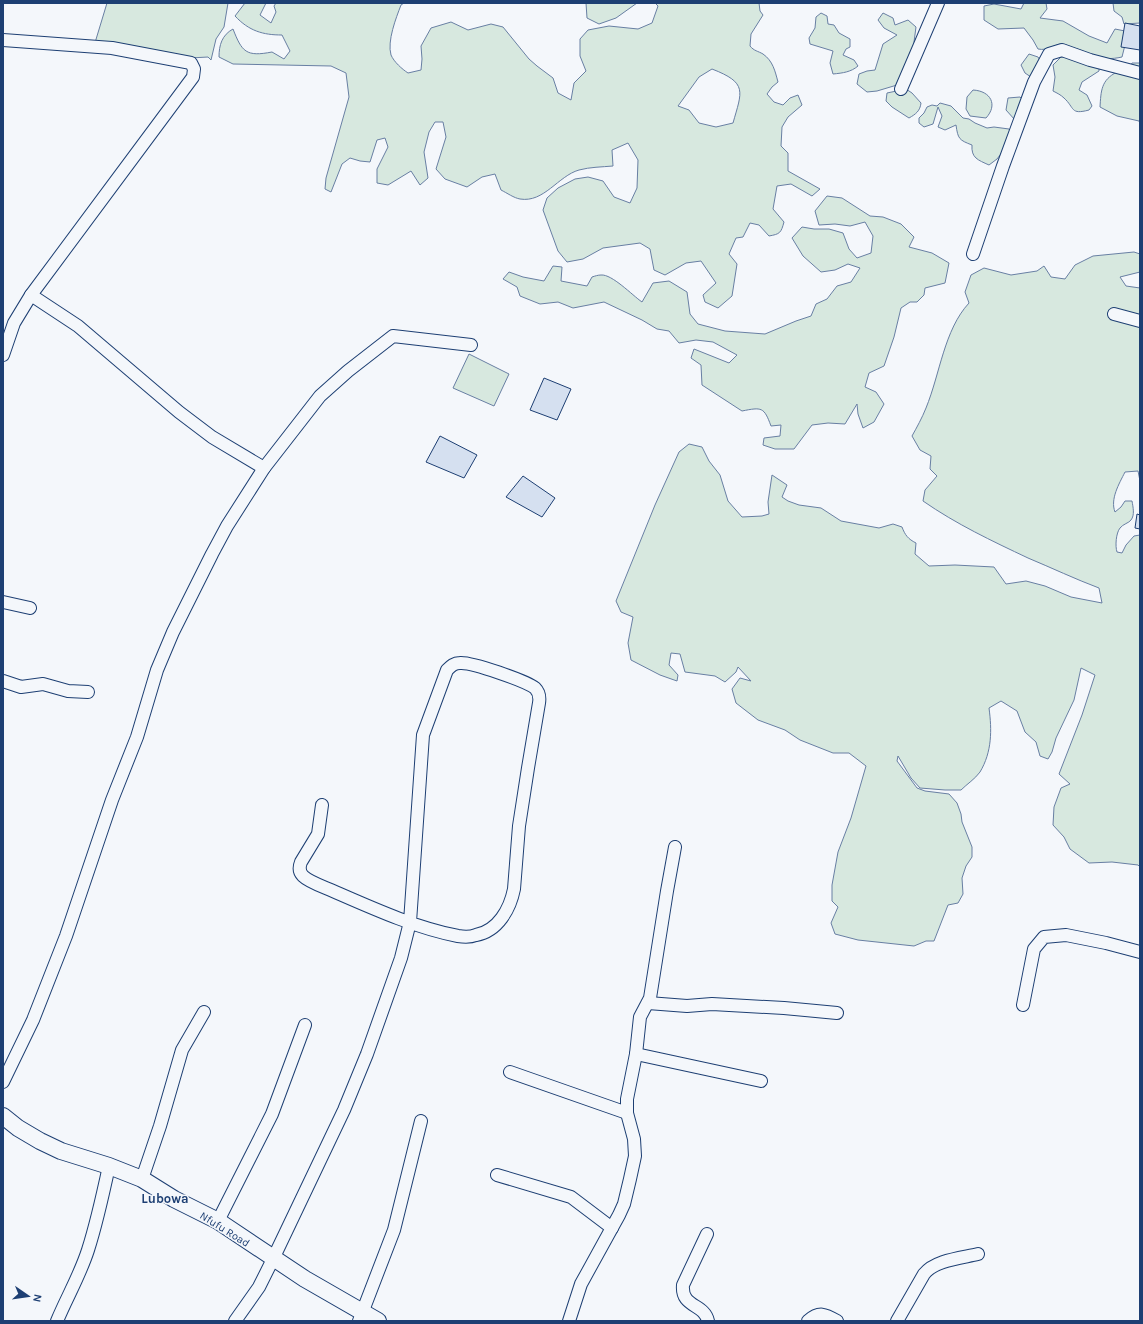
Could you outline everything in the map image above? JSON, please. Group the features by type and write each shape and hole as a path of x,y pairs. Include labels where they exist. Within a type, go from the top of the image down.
{"street":[{"path":"901,89 938,3"},
{"path":"3,40 112,48 191,63 194,69 193,77 31,295 9,322 3,355"},
{"path":"973,254 1034,82 1049,54 1062,50 1090,60 1140,73"},
{"path":"31,295 78,326 178,412 212,437 264,468"},
{"path":"1114,314 1140,321"},
{"path":"3,1082 33,1020 66,936 112,800 137,737 144,716 150,689 163,654 227,526 264,468 320,396 348,371 393,336 471,345"},
{"path":"3,602 30,608"},
{"path":"235,1321 259,1287 274,1259 344,1110 401,958 410,922 423,736 447,670 456,663 471,664 529,685 538,692 540,697 519,826 512,899 505,915 484,933 464,937 443,933 410,922 303,877 300,870 301,862 318,834 322,805"},
{"path":"3,681 22,686 43,684 68,691 88,692"},
{"path":"569,1321 581,1284 624,1204 635,1156 634,1139 627,1113 627,1099 636,1054 640,1017 648,1002 651,992 675,847"},
{"path":"1023,1005 1034,949 1044,937 1066,935 1140,952"},
{"path":"648,1002 687,1006 712,1004 784,1008 837,1013"},
{"path":"142,1179 160,1126 182,1050 204,1012"},
{"path":"218,1222 272,1114 305,1025"},
{"path":"636,1054 761,1081"},
{"path":"510,1072 627,1113"},
{"name":"Nfufu Road","path":"3,1116 18,1128 40,1141 62,1151 109,1166 142,1179 174,1199 218,1222 360,1316 378,1321"},
{"path":"360,1316 394,1230 421,1121"},
{"path":"57,1321 74,1286 88,1250 102,1203 109,1166"},
{"path":"497,1175 571,1197 612,1228"},
{"path":"707,1234 683,1285 683,1291 685,1298 705,1313 708,1321"},
{"path":"896,1321 928,1269 939,1264 978,1254"},
{"path":"808,1321 819,1314 837,1321"}],"shaded area":[{"path":"107,3 228,3 224,27 216,39 211,60 208,57 172,59 94,46"},
{"path":"245,3 266,3 260,15 271,23 276,12 274,6 276,3 404,3 401,5 391,36 390,49 394,60 408,73 421,70 421,46 431,28 451,22 468,30 491,24 503,27 529,59 553,78 558,93 571,100 574,83 586,71 580,56 580,39 588,30 609,26 638,29 652,23 658,6 655,3 759,3 760,11 763,15 751,34 750,46 763,54 775,70 778,82 767,94 774,102 783,105 790,98 798,95 802,105 788,117 782,127 781,146 788,153 788,171 820,189 812,196 791,184 777,186 773,209 784,222 782,229 778,234 769,236 759,225 750,223 743,237 736,238 729,254 737,264 732,296 718,308 705,302 703,295 716,283 701,261 686,263 665,275 654,270 650,249 640,243 603,248 583,259 567,262 558,251 543,210 547,198 558,188 575,179 588,177 603,181 614,197 630,203 637,188 638,160 628,143 612,150 613,166 579,170 571,173 544,193 536,197 520,199 501,190 495,174 482,177 467,187 445,179 436,169 446,137 443,122 435,122 429,132 424,152 428,178 420,185 411,171 388,185 377,183 377,169 388,147 385,138 377,140 370,162 350,158 342,164 331,192 325,189 326,178 349,97 346,73 331,66 233,64 219,57 220,48 224,37 233,29 242,48 251,53 256,54 272,52 284,59 290,51 282,35 262,33 251,29 235,16","holes":["712,69 732,79 737,84 739,89 739,103 733,123 716,127 699,123 689,110 678,106 699,77"]},
{"path":"586,3 637,3 616,18 599,24 587,18"},
{"path":"1024,3 1046,3 1047,9 1040,18 1063,21 1089,36 1107,43 1115,29 1125,31 1126,41 1122,57 1108,59 1097,57 1062,44 1045,49 1038,49 1024,28 998,29 984,20 984,6 994,4 1021,9"},
{"path":"1113,3 1140,3 1140,23 1124,24 1122,17 1114,11"},
{"path":"821,13 827,16 828,24 834,25 839,33 850,39 850,47 846,49 843,55 854,60 858,66 853,70 833,74 830,63 833,51 810,44 809,38 815,28 816,17"},
{"path":"883,13 893,18 895,25 908,20 916,27 914,42 919,55 897,85 877,91 867,92 857,84 859,74 875,70 883,44 897,35 884,28 878,20"},
{"path":"1029,54 1038,57 1046,69 1031,77 1025,73 1021,65"},
{"path":"1061,57 1075,58 1099,64 1099,71 1082,82 1079,90 1087,95 1092,106 1089,110 1079,112 1074,110 1063,97 1053,91 1055,77 1053,65"},
{"path":"1132,63 1140,63 1140,123 1139,121 1117,116 1100,107 1105,82 1117,72 1125,74"},
{"path":"906,89 921,103 917,112 909,118 892,107 886,101 887,93"},
{"path":"973,90 984,93 991,100 992,108 986,118 970,116 966,109 967,97"},
{"path":"1020,97 1029,105 1015,120 1006,110 1008,98"},
{"path":"940,103 951,106 963,118 969,119 987,128 994,127 1009,129 1017,142 1004,150 997,159 989,165 982,162 974,156 972,145 964,142 960,138 956,125 945,130 938,127 942,116 938,107 933,124 924,127 919,123 919,118 927,107 932,105 937,106"},
{"path":"827,196 842,198 870,216 883,217 901,224 914,237 909,247 932,253 949,263 945,283 925,288 924,295 917,302 910,302 901,308 894,337 884,366 869,373 865,387 876,392 884,404 874,422 863,428 858,414 857,404 845,424 828,423 812,425 794,449 775,449 763,445 764,438 780,436 781,425 771,426 766,415 761,410 754,409 742,411 702,385 701,365 691,358 694,349 729,363 737,355 713,342 696,340 679,343 669,331 657,329 642,320 604,302 573,308 558,302 540,304 520,296 517,287 503,279 509,272 523,277 544,281 553,266 562,267 561,281 587,286 592,277 600,275 606,276 616,281 642,302 653,283 669,281 687,292 690,314 698,324 725,331 765,334 811,316 816,304 827,299 837,286 851,282 860,268 848,264 835,270 821,272 803,256 792,238 802,227 829,229 843,233 849,249 857,258 871,253 873,236 865,222 850,226 835,224 819,225 815,211"},
{"path":"1134,252 1140,254 1140,272 1120,277 1126,286 1140,288 1140,481 1138,471 1125,472 1114,497 1114,507 1115,512 1125,501 1132,501 1133,516 1129,522 1119,530 1116,540 1117,552 1122,553 1126,545 1134,536 1140,535 1140,867 1138,865 1112,862 1089,863 1070,849 1064,837 1053,825 1054,807 1061,788 1070,784 1059,774 1082,715 1095,675 1081,668 1074,700 1048,759 1040,756 1036,742 1025,732 1017,711 1001,701 989,708 991,724 990,741 984,764 978,775 961,790 920,788 911,778 898,756 897,761 917,788 925,791 949,794 957,803 962,822 972,847 972,857 966,866 962,878 963,894 958,903 948,905 934,941 926,941 914,946 858,940 835,934 831,923 838,907 832,901 832,885 838,852 851,818 866,766 849,753 833,753 800,740 785,730 758,720 736,703 732,689 740,678 751,681 738,667 736,672 725,682 715,676 685,672 680,654 671,653 669,665 678,675 677,681 660,675 631,660 628,643 633,617 621,612 616,601 655,505 679,452 689,444 702,447 709,461 720,475 728,501 742,517 762,516 769,514 768,502 772,475 787,485 782,497 788,501 799,505 821,508 841,521 879,528 893,524 902,527 907,536 916,543 915,554 929,566 955,565 994,567 1006,584 1026,581 1045,586 1071,597 1102,603 1099,588 1028,558 988,539 961,525 923,501 925,490 937,476 930,469 931,456 920,450 912,436 931,395 948,339 961,314 969,303 965,292 971,275 984,268 1011,275 1037,271 1044,266 1051,277 1065,279 1075,265 1093,256"},
{"path":"469,354 509,374 494,406 453,388"}],"building":[{"path":"1125,23 1140,26 1140,50 1121,47"},
{"path":"544,378 571,389 557,420 530,410"},
{"path":"440,436 477,455 464,478 426,462"},
{"path":"523,476 555,498 542,517 506,497"},
{"path":"1137,514 1140,515 1140,529 1135,528"}],"district":[{"name":"Lubowa","path":"165,1198"}]}
